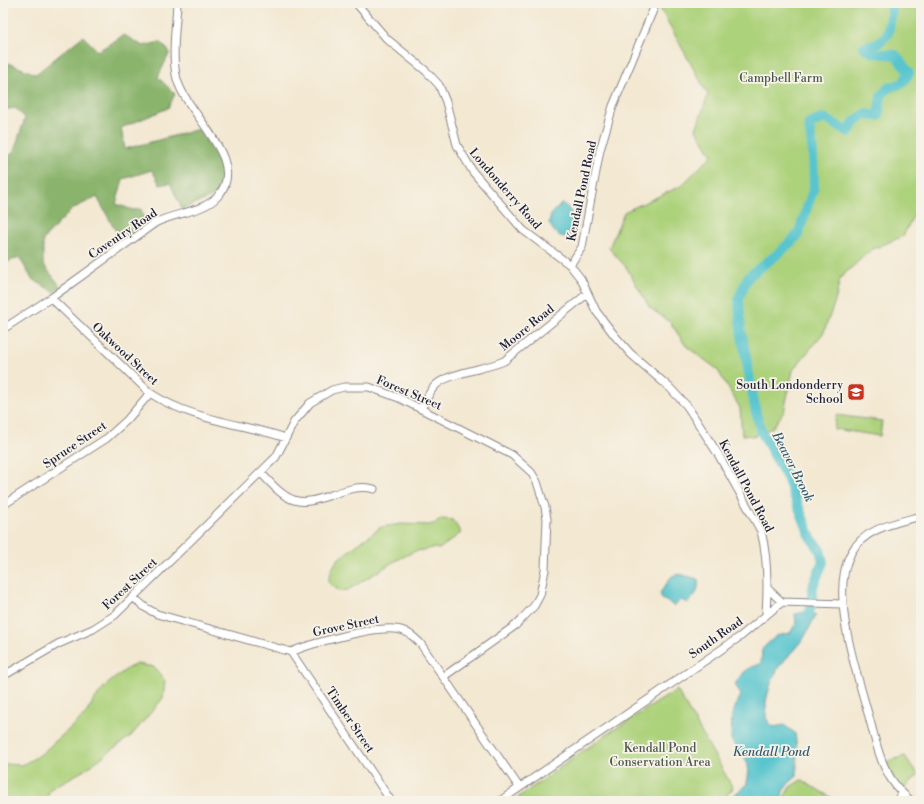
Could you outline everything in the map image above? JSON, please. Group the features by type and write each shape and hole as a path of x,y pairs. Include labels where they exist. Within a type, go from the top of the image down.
{"street":[{"name":"Coventry Road","path":"3,329 51,298 155,223 169,216 202,207 212,202 220,194 225,185 227,174 224,157 183,95 177,79 175,61 177,3"},
{"name":"Londonderry Road","path":"356,3 387,39 426,70 439,85 446,102 456,145 473,172 523,230 570,265"},
{"name":"Kendall Pond Road","path":"656,3 620,85 613,106 600,150 582,247 570,265 581,279 587,294 615,336 631,354 670,388 686,406 718,454 761,531 765,547 768,589 766,613"},
{"name":"Moore Road","path":"421,409 437,383 504,361 587,294"},
{"name":"Oakwood Street","path":"51,298 150,393 185,411 286,438"},
{"name":"Forest Street","path":"3,676 58,644 104,623 134,598 276,457 294,422 310,403 320,396 344,387 363,387 381,390 501,448 522,462 537,482 546,507 545,570 540,595 534,606 516,625 444,677"},
{"name":"Spruce Street","path":"3,505 107,438 127,420 150,393"},
{"path":"261,473 279,490 295,501 302,502 358,486 374,489"},
{"path":"911,801 901,793 885,768 878,750 850,650 843,604 845,568 855,546 867,535 877,529 921,516"},
{"path":"768,589 782,602 843,604"},
{"path":"134,598 156,614 291,652"},
{"name":"South Road","path":"500,801 741,636 766,613 782,602"},
{"name":"Grove Street","path":"291,652 305,647 367,632 394,629 406,632 416,639 444,677 519,787"},
{"name":"Timber Street","path":"291,652 391,801"},
{"path":"900,801 901,793"}],"green space":[{"name":"Campbell Farm","path":"662,3 921,3 921,201 903,236 871,250 840,278 836,298 824,332 793,370 784,412 772,428 754,436 742,435 740,408 717,369 686,346 670,322 650,308 626,267 609,248 624,212 681,186 712,155 696,129 708,95 660,8"},
{"path":"124,35 143,46 160,42 170,52 158,77 175,94 168,108 121,128 125,149 199,129 222,166 223,180 214,196 182,209 170,183 160,185 152,170 123,179 116,204 133,210 141,209 145,221 122,242 97,197 72,209 43,240 43,264 61,287 54,292 32,279 19,257 3,264 3,162 14,151 25,118 15,108 3,110 3,61 36,74 83,36 98,51"},
{"path":"836,415 882,421 880,436 834,429"},
{"path":"441,519 453,520 461,533 439,549 432,548 413,552 395,561 348,590 339,591 328,582 332,568 338,559 381,527 401,524 429,525 436,523"},
{"path":"137,664 154,667 165,681 163,698 131,736 83,771 50,789 46,801 3,801 3,764 22,765 40,755 85,715 94,700 106,685 128,668"},
{"name":"Kendall Pond Conservation Area","path":"677,690 733,788 722,801 513,801 610,732"},
{"path":"905,756 918,775 904,789 896,782 886,762"},
{"path":"801,780 836,801 785,801 784,797 790,787"}],"water":[{"path":"562,203 569,210 572,218 568,237 561,236 556,233 549,223 551,215"},
{"path":"679,574 698,579 698,587 695,595 687,603 681,600 675,606 662,599 660,593 672,576"},
{"name":"Kendall Pond","path":"810,611 816,615 804,638 778,668 770,686 766,701 766,718 773,727 784,725 795,733 797,748 797,776 788,784 782,793 782,801 755,801 745,796 740,801 730,801 729,798 746,786 749,772 744,756 731,740 732,714 741,695 735,684 746,671 761,664 762,649 776,636 790,633 796,623 795,614"}],"waterway":[{"name":"Beaver Brook","path":"812,597 813,586 823,562 820,550 811,538 787,478 762,433 756,413 741,330 739,298 748,277 780,252 798,235 814,187 813,152 809,124 824,118 849,132 854,122 865,114 878,116 881,96 888,88 903,83 909,73 896,55 874,53 864,47 878,43 888,34 893,3"},
{"name":"Beaver Brook","path":"803,623 811,607"}],"place":[{"name":"South Londonderry School","path":"856,392"}]}
